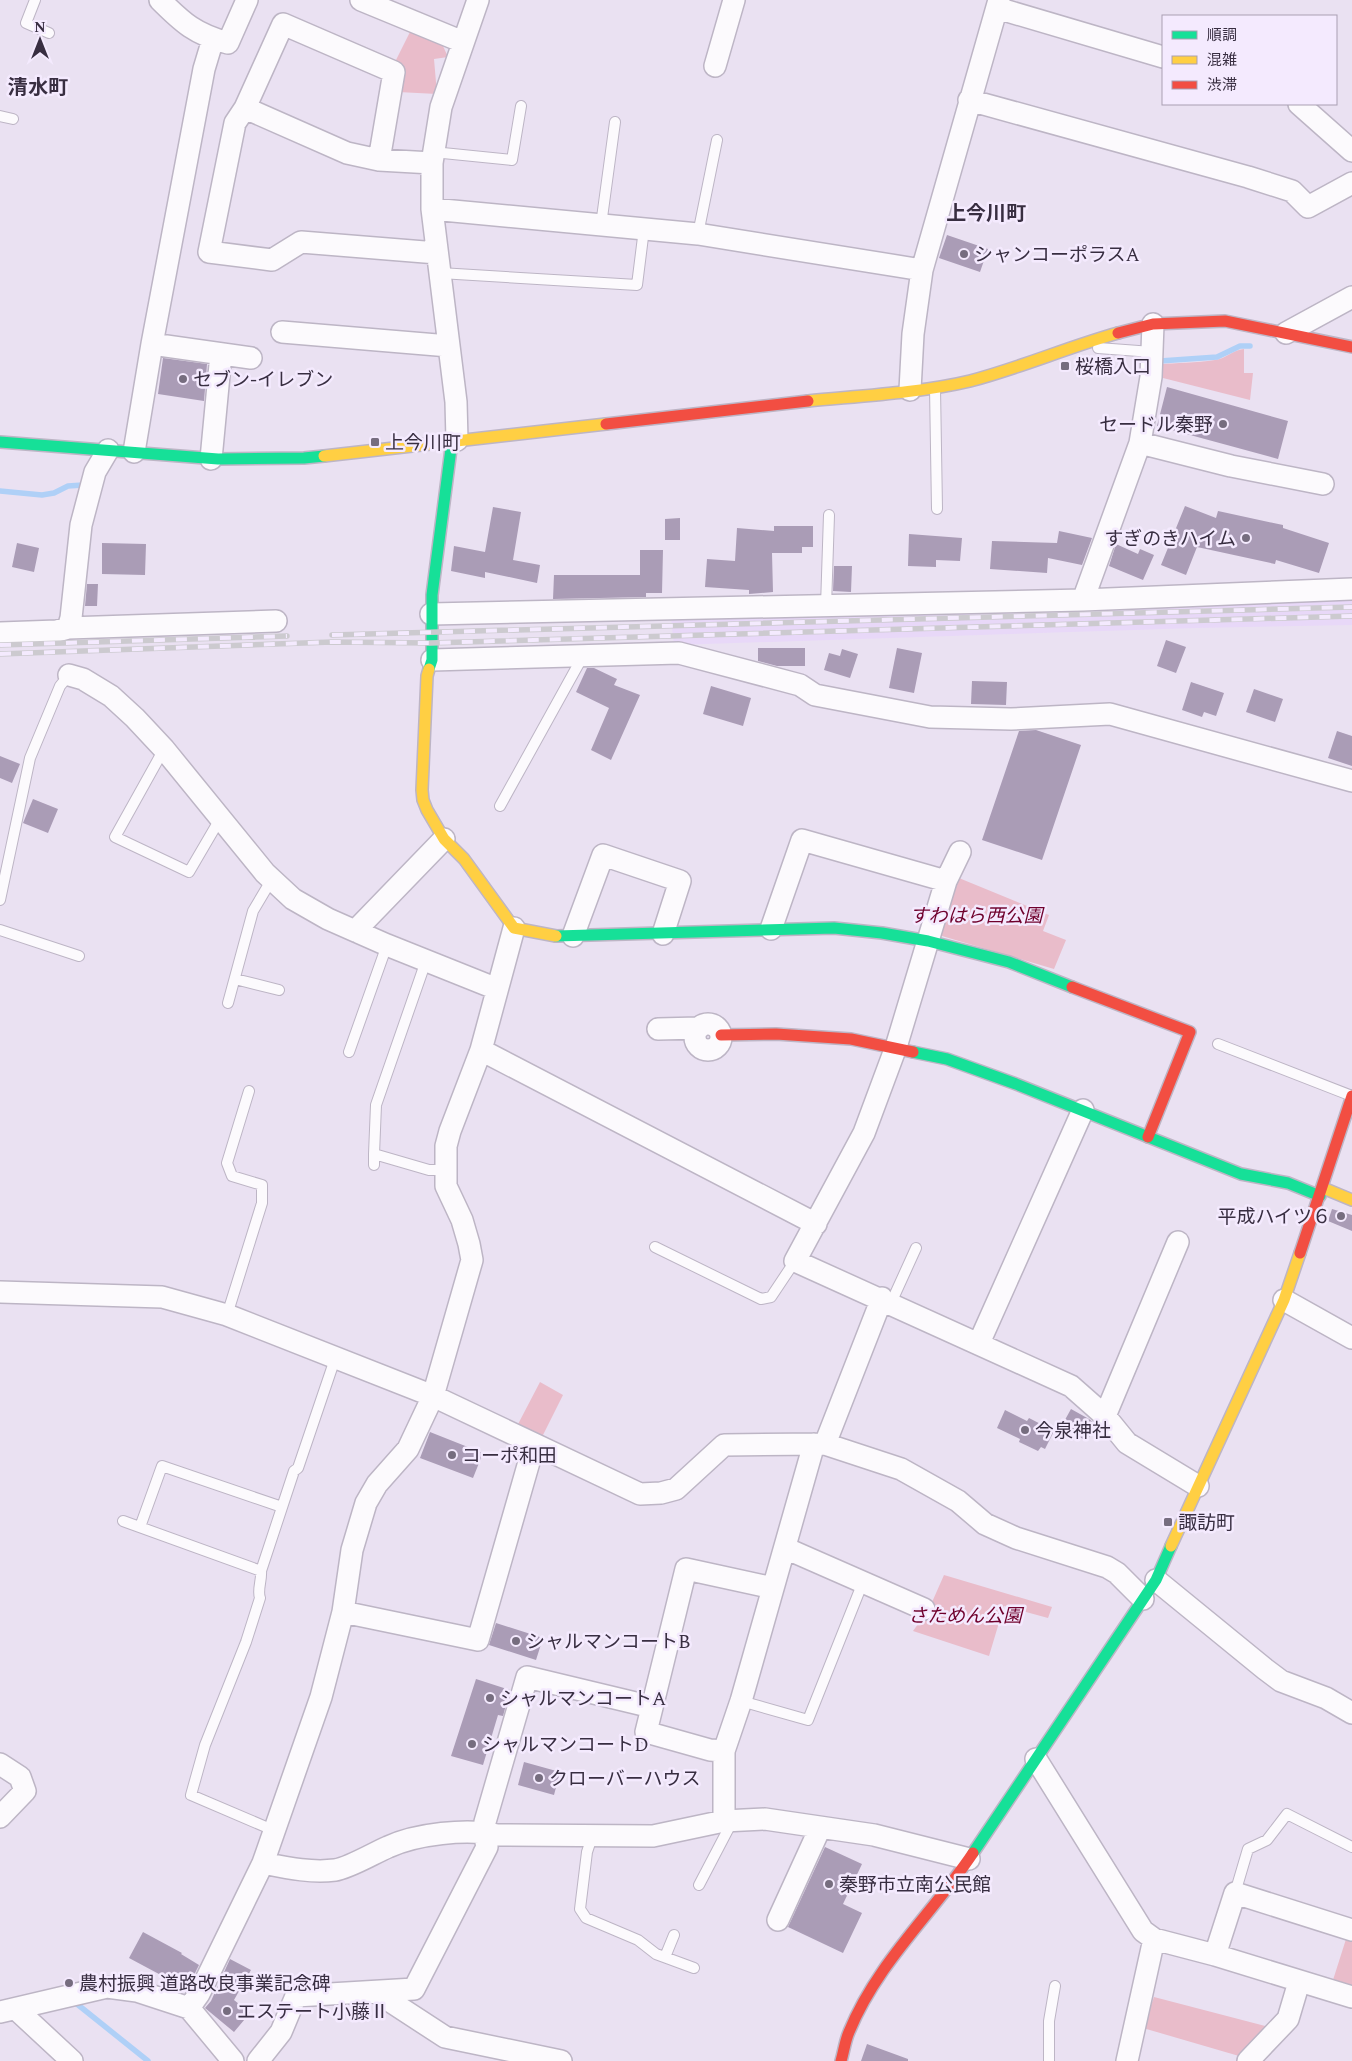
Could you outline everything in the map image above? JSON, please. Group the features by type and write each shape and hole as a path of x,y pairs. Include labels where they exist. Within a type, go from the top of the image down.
{"street":[{"path":"160,0 183,23 205,36 228,43 246,0"},
{"path":"362,0 463,42"},
{"path":"478,0 441,107 432,158 432,209 456,402 455,440 432,595 432,660 427,676 422,790 427,810 444,839 464,859 514,928 548,936 834,928 882,933 928,941 1009,962 1190,1032 1148,1137"},
{"path":"715,66 734,0"},
{"path":"910,390 913,334 922,270 969,100 998,4 1162,57"},
{"path":"379,160 394,72 283,24 245,108 235,123 209,252 272,260 302,242 439,263"},
{"path":"134,452 152,344 204,68 213,39"},
{"path":"969,100 1248,177 1292,191 1308,207 1352,183"},
{"path":"1300,105 1352,151"},
{"path":"245,108 347,153 379,160 432,158"},
{"path":"432,209 698,234 922,270"},
{"path":"1286,333 1352,297"},
{"path":"0,442 211,459 304,458 935,387 968,381 1017,367 1077,346 1153,324 1199,320 1225,321 1352,347"},
{"path":"1083,600 1140,443 1151,377 1153,324"},
{"path":"282,332 449,346"},
{"path":"152,344 251,358"},
{"path":"211,459 221,354"},
{"path":"1140,443 1231,466 1322,484"},
{"path":"68,628 71,618 80,525 94,472 108,450"},
{"path":"431,614 1083,600 1352,589"},
{"path":"0,633 57,631 68,628 276,621"},
{"path":"432,660 678,653 800,685 815,695 930,717 1011,720 1110,714 1352,781"},
{"path":"69,675 83,679 111,696 135,718 164,749 220,819 272,879 292,899 328,919 387,946 497,990"},
{"path":"355,931 444,839"},
{"path":"771,929 802,840 946,880"},
{"path":"960,852 946,880 896,1047 864,1133 795,1261 886,1300 1071,1386 1105,1416 1127,1443 1198,1486"},
{"path":"573,936 603,855 680,880 664,934"},
{"path":"189,2008 199,1994 263,1863 321,1697 342,1612 352,1550 366,1503 377,1484 408,1448 433,1396 472,1260 470,1244 462,1220 446,1186 446,1146 481,1050 514,928"},
{"path":"658,1029 699,1028 704,1024 712,1024 719,1029 721,1035 800,1034 851,1039 947,1059 1083,1110 1241,1174 1288,1183 1352,1200"},
{"path":"481,1050 816,1224"},
{"path":"841,2061 849,2032 869,1993 888,1962 970,1859 1156,1580 1284,1300 1322,1192 1352,1096"},
{"path":"979,1343 1083,1110"},
{"path":"1105,1416 1178,1242"},
{"path":"0,1292 162,1298 227,1315 433,1396 640,1494 661,1493 676,1489 724,1445 820,1444 901,1469 958,1501 985,1524 1016,1538 1107,1567 1117,1573 1143,1599"},
{"path":"728,1821 724,1751 741,1701 785,1548 820,1444 886,1300"},
{"path":"1284,1300 1352,1338"},
{"path":"342,1612 478,1640 530,1455"},
{"path":"785,1548 924,1609"},
{"path":"724,1751 710,1750 646,1732 686,1569 773,1588"},
{"path":"1156,1580 1282,1681 1326,1698 1352,1713"},
{"path":"258,2061 281,2032 296,1996 414,1989 487,1847 484,1832 485,1822 527,1677 652,1707"},
{"path":"1036,1759 1143,1931 1154,1939 1215,1954 1352,1998"},
{"path":"0,1764 20,1777 25,1791 0,1817"},
{"path":"263,1863 306,1871 338,1870 391,1845 429,1835 484,1832 497,1835 654,1836 728,1821 765,1818 874,1835 970,1859"},
{"path":"778,1920 820,1828"},
{"path":"1215,1954 1235,1893 1352,1930"},
{"path":"1127,2061 1154,1939"},
{"path":"1248,2061 1288,2019 1299,1982"},
{"path":"8,2011 107,1987 137,1991 189,2008 233,2061"},
{"path":"376,1992 445,2037 560,2061"},
{"path":"8,2011 72,2061"}],"lane":[{"path":"35,0 26,22 49,33"},
{"path":"432,158 512,160 521,106"},
{"path":"0,116 13,119"},
{"path":"601,225 614,122"},
{"path":"698,234 718,140"},
{"path":"439,263 637,285 644,229"},
{"path":"1077,346 1152,352"},
{"path":"935,387 936,509"},
{"path":"826,606 829,515"},
{"path":"500,806 583,656"},
{"path":"0,900 30,758 60,686 69,675"},
{"path":"164,749 115,837 188,872 220,819"},
{"path":"228,1003 253,911 272,879"},
{"path":"0,930 79,956"},
{"path":"349,1052 387,946"},
{"path":"374,1165 376,1105 426,961"},
{"path":"235,979 278,990"},
{"path":"1218,1044 1352,1096"},
{"path":"227,1315 262,1203 262,1185 232,1176 227,1163 249,1091"},
{"path":"374,1154 429,1170 446,1170"},
{"path":"655,1247 762,1299 771,1297 795,1261"},
{"path":"886,1300 916,1248"},
{"path":"273,1830 191,1795 205,1745 246,1642 260,1598 258,1594 262,1581 261,1571 294,1471 298,1468 335,1359"},
{"path":"140,1527 162,1466 282,1507"},
{"path":"123,1522 261,1571"},
{"path":"741,1701 808,1720 863,1582"},
{"path":"1235,1893 1248,1849 1267,1840 1287,1814 1352,1847"},
{"path":"699,1885 728,1821"},
{"path":"592,1837 587,1852 580,1908 586,1918 638,1940 656,1954 694,1968"},
{"path":"665,1957 674,1935"},
{"path":"1049,2061 1049,2021 1055,1986"}],"shaded area":[{"path":"1352,599 1352,625 1196,628 674,645 671,618"}],"green space":[{"path":"410,32 443,46 448,57 434,59 437,94 398,92 394,64"},
{"path":"1244,349 1244,373 1253,373 1250,400 1159,377 1159,364 1215,360"},
{"name":"すわはら西公園","path":"954,876 1049,915 1043,931 1066,940 1054,969 942,936 937,927"},
{"path":"540,1382 563,1395 541,1439 516,1428"},
{"name":"さためん公園","path":"944,1575 1052,1607 1048,1618 1004,1606 989,1656 913,1631 929,1609"},
{"path":"1347,1936 1352,1937 1352,1986 1333,1980"},
{"path":"1154,1997 1269,2027 1239,2056 1143,2028"}],"building":[{"name":"シャンコーポラスA","path":"947,235 988,249 980,272 939,258"},
{"name":"セブン-イレブン","path":"163,358 207,364 204,401 158,394"},
{"name":"セードル秦野","path":"1167,387 1288,421 1278,459 1157,426"},
{"path":"1185,506 1216,518 1218,511 1283,525 1283,528 1329,543 1319,573 1276,560 1275,564 1197,547 1186,575 1161,565"},
{"path":"493,507 521,512 513,560 540,565 537,583 485,572 485,578 451,571 454,546 485,552"},
{"path":"680,518 680,540 665,540 665,519"},
{"path":"774,526 813,526 813,547 802,547 802,553 772,553 773,592 749,594 749,590 705,587 707,559 735,561 737,528 774,531"},
{"path":"1059,531 1092,538 1082,565 1048,558 1047,573 990,569 992,541 1057,543"},
{"path":"909,534 962,538 960,561 936,560 936,567 908,566"},
{"path":"17,543 39,548 34,572 12,567"},
{"path":"102,543 146,544 145,575 102,574"},
{"path":"1116,544 1138,554 1140,549 1154,555 1143,580 1109,566"},
{"path":"640,550 663,550 662,593 646,593 646,597 553,599 554,575 640,575"},
{"path":"834,566 852,566 851,592 833,591"},
{"path":"87,584 98,584 97,606 85,606"},
{"path":"1166,640 1186,647 1176,673 1157,666"},
{"path":"758,648 805,648 805,666 777,666 758,661"},
{"path":"897,648 922,653 914,693 889,688"},
{"path":"842,649 858,654 850,678 824,670 829,653 840,656"},
{"path":"587,668 594,668 617,679 614,685 640,695 611,760 591,750 609,708 576,692"},
{"path":"972,681 1007,682 1006,705 971,704"},
{"path":"1191,682 1224,693 1216,716 1204,712 1202,717 1182,710"},
{"path":"711,686 751,698 743,726 703,714"},
{"path":"1254,689 1283,699 1275,722 1246,712"},
{"path":"1036,730 1081,745 1042,860 982,840 1019,731"},
{"path":"1337,731 1352,736 1352,766 1328,758"},
{"path":"0,756 20,764 12,783 0,778"},
{"path":"33,799 58,809 48,833 23,823"},
{"name":"平成ハイツ６","path":"1332,1209 1352,1215 1352,1231 1328,1221"},
{"path":"1071,1409 1096,1425 1087,1441 1061,1427"},
{"name":"今泉神社","path":"1005,1410 1027,1421 1029,1418 1054,1431 1045,1449 1041,1447 1038,1451 1019,1442 1020,1439 997,1428"},
{"name":"コーポ和田","path":"430,1432 483,1453 473,1478 420,1458"},
{"name":"シャルマンコートB","path":"496,1623 543,1638 536,1660 489,1645"},
{"path":"476,1679 510,1690 503,1716 498,1715 483,1765 451,1756"},
{"name":"クローバーハウス","path":"524,1762 560,1772 554,1795 518,1785"},
{"name":"秦野市立南公民館","path":"825,1847 862,1864 843,1904 862,1913 843,1953 788,1927"},
{"path":"143,1932 182,1953 199,1965 187,1989 129,1958"},
{"path":"230,1959 251,1970 234,2000 250,2013 234,2032 205,2008 211,2001"},
{"path":"867,2044 908,2059 908,2061 861,2061"}],"waterway":[{"path":"1160,361 1217,357 1240,346 1250,346"},
{"path":"0,491 42,495 54,493 68,486 83,485"},
{"path":"77,2004 148,2061"}],"railway":[{"path":"332,635 1352,607"},
{"path":"0,654 332,642 430,643 1352,616"},
{"path":"0,645 287,636"}],"traffic: fast":[{"path":"429,669 432,660 432,595 452,441"},
{"path":"0,442 218,459 324,456"},
{"path":"556,936 834,928 882,933 928,941 1009,962 1072,987"},
{"path":"913,1052 947,1059 1016,1084 1241,1174 1288,1183 1320,1196"},
{"path":"973,1853 1156,1580 1171,1546"}],"traffic: slow":[{"path":"808,401 910,391 970,381 1118,333"},
{"path":"324,456 606,424"},
{"path":"429,669 427,676 422,790 427,810 444,839 464,859 514,928 556,936"},
{"path":"1323,1188 1352,1200"},
{"path":"1171,1546 1284,1300 1300,1253"}],"traffic: jam":[{"path":"1118,333 1153,324 1225,321 1352,347"},
{"path":"606,424 808,401"},
{"path":"1072,987 1190,1032 1148,1137"},
{"path":"721,1035 776,1034 851,1039 913,1052"},
{"path":"1300,1253 1352,1096"},
{"path":"841,2061 849,2032 875,1983 906,1939 973,1853"}],"place":[{"name":"シャンコーポラスA","path":"964,254"},
{"name":"桜橋入口","path":"1065,366"},
{"name":"セブン-イレブン","path":"183,379"},
{"name":"セードル秦野","path":"1223,424"},
{"name":"上今川町","path":"375,442"},
{"name":"すぎのきハイム","path":"1246,538"},
{"name":"平成ハイツ６","path":"1341,1216"},
{"name":"今泉神社","path":"1025,1430"},
{"name":"コーポ和田","path":"452,1455"},
{"name":"諏訪町","path":"1168,1522"},
{"name":"シャルマンコートB","path":"516,1641"},
{"name":"シャルマンコートA","path":"490,1698"},
{"name":"シャルマンコートD","path":"472,1744"},
{"name":"クローバーハウス","path":"539,1778"},
{"name":"秦野市立南公民館","path":"829,1884"},
{"name":"農村振興 道路改良事業記念碑","path":"69,1983"},
{"name":"エステート小藤Ⅱ","path":"227,2011"}],"district":[{"name":"清水町","path":"38,87"},
{"name":"上今川町","path":"986,213"}]}
